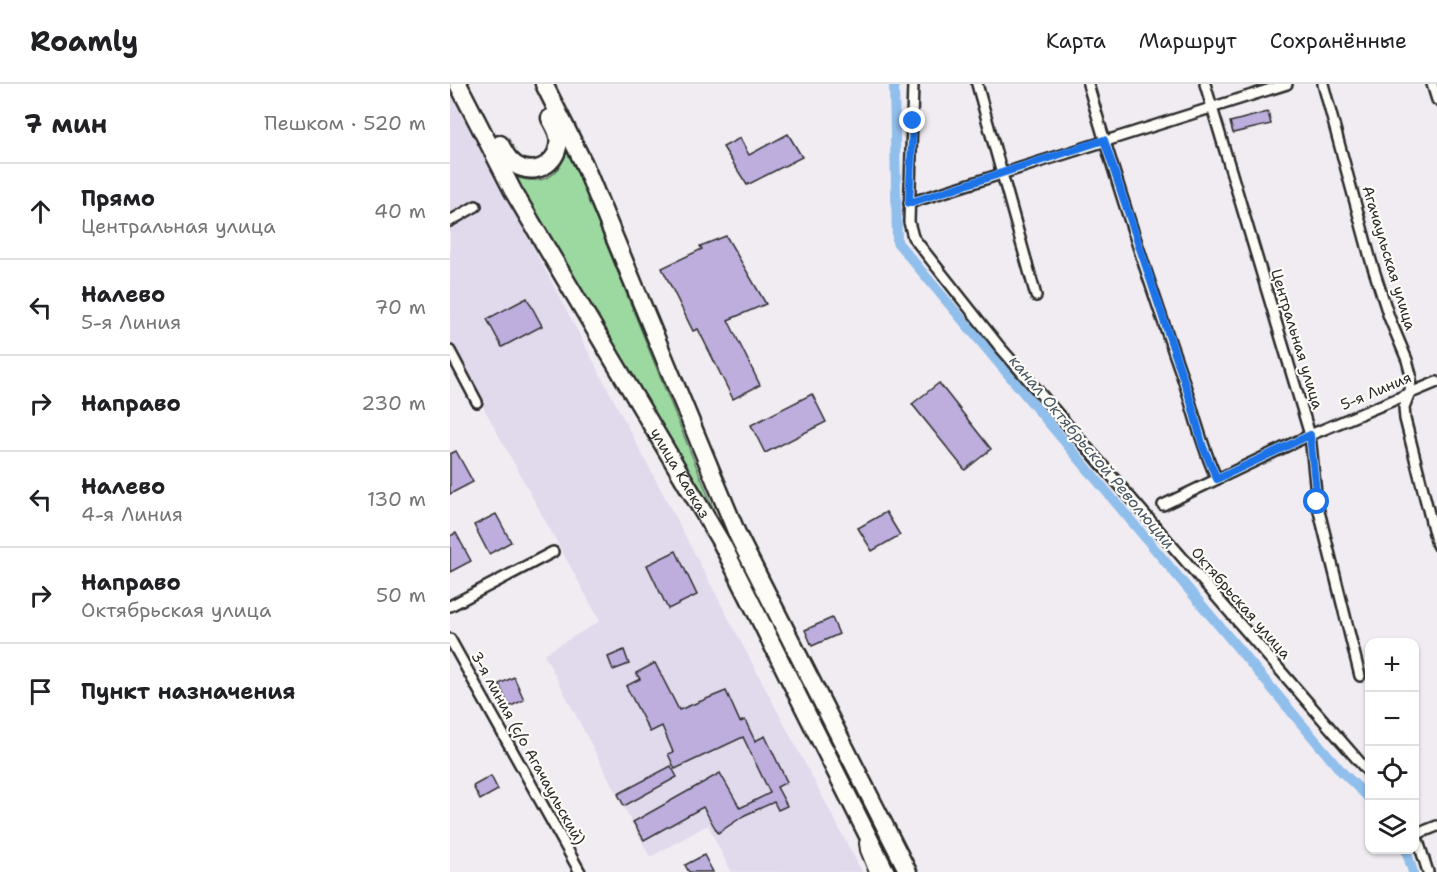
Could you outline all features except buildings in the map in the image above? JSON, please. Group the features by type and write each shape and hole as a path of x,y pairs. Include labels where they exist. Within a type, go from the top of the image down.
{"highway":[{"name":"улица Кавказ","path":"458,84 513,191 722,544 886,872"},
{"path":"463,84 510,161 521,168 532,170 544,167 553,159 558,142 558,136 534,84"},
{"path":"544,84 584,164 738,536 908,872"}],"street":[{"name":"Октябрьская улица","path":"913,84 909,222 914,237 999,346 1365,768"},
{"path":"977,84 1036,296"},
{"path":"1088,84 1104,140 1191,402 1203,447 1217,479"},
{"name":"Центральная улица","path":"1205,84 1310,435 1317,502 1360,676"},
{"path":"909,203 1001,172 1287,84"},
{"name":"Агачаульская улица","path":"1323,84 1371,261 1411,375 1410,392 1404,407 1437,545"},
{"path":"1432,84 1437,100"},
{"path":"450,221 476,206"},
{"path":"450,351 477,402"},
{"name":"5-я Линия","path":"1163,505 1310,435 1437,382"},
{"path":"450,606 554,552"},
{"name":"3-я линия (с/о Агачаульский)","path":"450,639 580,872"},
{"path":"1419,830 1437,826"},
{"path":"865,830 867,850 876,872"},
{"path":"1419,844 1428,872"}],"shaded area":[{"path":"450,89 862,872 731,872 708,825 650,857 544,654 600,621 450,346"}],"green space":[{"path":"567,147 716,515 513,176 533,180 549,177 560,166"}],"waterway":[{"name":"канал Октябрьской Революции","path":"894,84 897,242 1342,772 1365,794"},
{"name":"канал Октябрьской Революции","path":"1407,854 1413,872"}],"route":[{"path":"913,121 909,203 1104,140 1191,402 1206,457 1217,479 1310,435 1317,502"}]}
